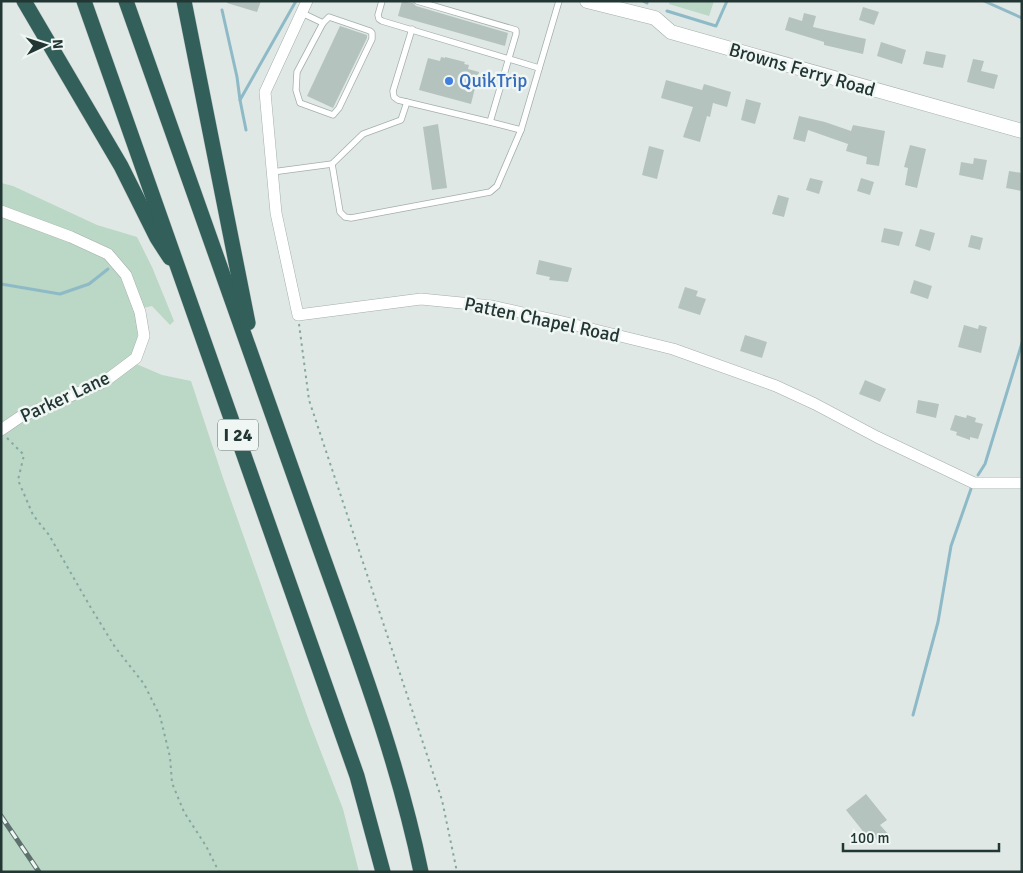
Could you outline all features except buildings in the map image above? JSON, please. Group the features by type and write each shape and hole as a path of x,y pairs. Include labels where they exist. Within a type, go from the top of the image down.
{"highway":[{"path":"24,1 121,166 157,238 182,276"},
{"name":"I 24","path":"84,1 357,776 383,872"},
{"name":"I 24","path":"126,1 390,752 406,807 421,872"},
{"path":"184,3 260,378"}],"street":[{"path":"298,314 276,213 265,92 307,1"},
{"name":"Browns Ferry Road","path":"587,1 655,18 670,32 1022,132"},
{"name":"Parker Lane","path":"1,211 108,254 126,275 140,312 144,336 136,358 104,382 20,417 1,431"},
{"name":"Patten Chapel Road","path":"298,314 421,299 492,306 563,322 673,349 776,386 815,404 877,437 974,482 1022,483"}],"lane":[{"path":"382,1 379,19 540,68"},
{"path":"417,1 516,30 490,122"},
{"path":"332,164 340,212 345,217 350,218 490,192 497,186 521,130 560,1"},
{"path":"302,13 324,23"},
{"path":"330,16 372,33 372,39 339,108 333,115 300,103 296,90 297,72 324,23 330,16"},
{"path":"412,29 393,90 394,97 398,100 521,130"},
{"path":"272,172 332,164 363,134 401,120 407,102"}],"path":[{"path":"298,314 309,400 442,800 457,872"},
{"path":"1,431 24,455 18,480 32,515 49,535 115,647 144,684 160,716 170,757 172,783 184,812 206,846 219,872"}],"green space":[{"path":"670,1 714,1 709,16 669,4"},
{"path":"1,183 13,186 97,225 137,237 152,267 174,321 170,325 152,306 134,310 138,331 134,363 162,375 191,381 223,478 309,721 343,809 359,872 1,872"}],"waterway":[{"path":"246,130 240,100 296,1"},
{"path":"643,1 647,3"},
{"path":"667,11 716,26 727,1"},
{"path":"984,1 1022,18"},
{"path":"222,10 237,77 240,100"},
{"path":"1,284 60,294 89,284 108,269"},
{"path":"978,475 985,464 1022,343"},
{"path":"913,715 938,622 951,546 972,486"}],"railway":[{"path":"1,816 39,872"}],"place":[{"name":"QuikTrip","path":"449,81"}]}
